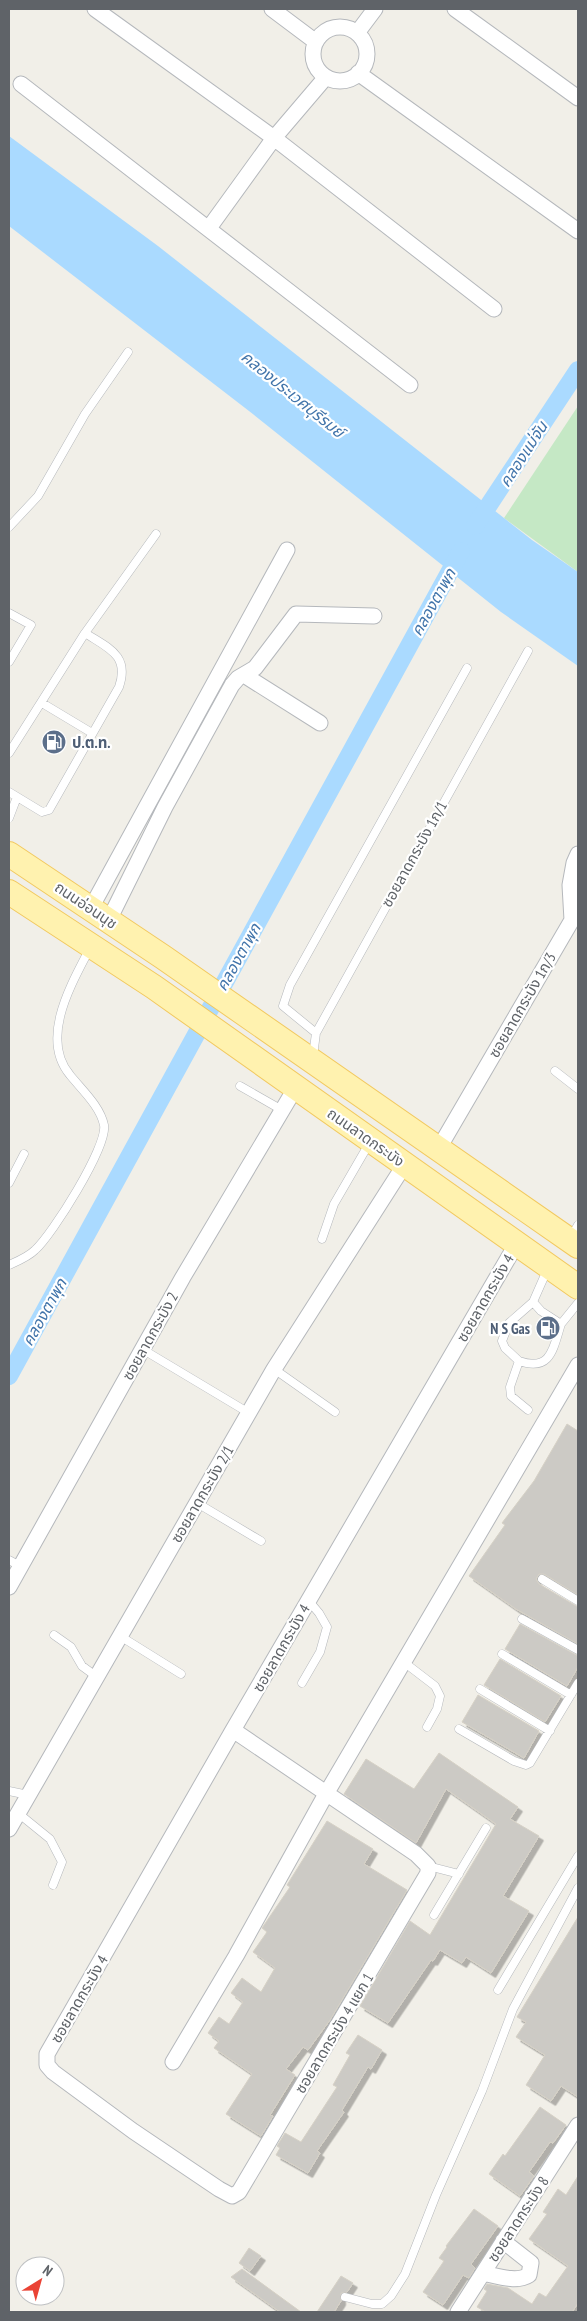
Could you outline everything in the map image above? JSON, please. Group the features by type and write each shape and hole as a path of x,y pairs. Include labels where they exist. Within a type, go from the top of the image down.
{"main road":[{"name":"ถนนอ่อนนุช","path":"9,854 163,956 304,1056"},
{"name":"ถนนอ่อนนุช","path":"9,892 154,987"},
{"name":"ถนนลาดกระบัง","path":"154,987 578,1287"},
{"path":"304,1056 439,1148 576,1237"}],"street":[{"path":"95,9 274,138 494,309"},
{"path":"272,9 316,42"},
{"path":"357,33 375,9"},
{"path":"455,9 578,98"},
{"path":"334,28 350,29 357,33 366,48 367,57 358,74 343,81 326,77 316,66 313,58 316,42 320,36 334,28"},
{"path":"358,74 578,231"},
{"path":"208,228 274,138 326,77"},
{"path":"20,84 410,386"},
{"path":"100,914 287,550"},
{"path":"100,914 165,807 232,686 255,668 296,614 374,616"},
{"path":"244,675 320,723"},
{"name":"ซอยลาดกระบัง 1ก/3","path":"439,1148 572,920 569,901 570,885 574,863 578,854"},
{"name":"ซอยลาดกระบัง 2","path":"9,1587 15,1563 142,1349 182,1277 296,1087"},
{"name":"ซอยลาดกระบัง 2/1","path":"9,1829 274,1369 405,1164"},
{"name":"ซอยลาดกระบัง 4","path":"47,2054 232,1730 517,1243"},
{"path":"173,2062 236,1956 326,1794 405,1663 578,1365"},
{"path":"232,1730 416,1854 428,1866"},
{"name":"ซอยลาดกระบัง 4 แยก 1","path":"47,2054 47,2065 69,2084 133,2131 232,2196 236,2194 282,2122 424,1881 428,1873 428,1866"},
{"name":"ซอยลาดกระบัง 8","path":"458,2312 578,2125"},
{"path":"483,2273 513,2279 524,2278 530,2274 531,2263 503,2241"}],"lane":[{"path":"9,527 38,496 86,414 128,352"},
{"path":"9,753 85,633 156,534"},
{"path":"9,613 31,625 9,662"},
{"path":"9,792 42,812 49,810 119,686 122,669 117,655 85,633"},
{"name":"ซอยลาดกระบัง 1ก/1","path":"304,1056 474,745 528,651"},
{"path":"316,1033 282,1006 290,985 467,668"},
{"path":"42,703 92,733"},
{"path":"9,818 17,797"},
{"path":"9,1265 34,1251 47,1237 103,1142 105,1127 100,1113 65,1069 57,1044 58,1020 75,978 91,946"},
{"path":"555,1071 578,1088"},
{"path":"240,1086 282,1110"},
{"path":"322,1239 334,1204 371,1140"},
{"path":"9,1184 24,1154"},
{"path":"549,1266 532,1302 509,1323 502,1341 505,1348 519,1361 532,1366 541,1364 547,1358 561,1324 578,1303"},
{"path":"532,1302 546,1315 561,1324"},
{"path":"142,1349 249,1413"},
{"path":"519,1361 510,1387 511,1396 528,1410"},
{"path":"274,1369 335,1412"},
{"path":"197,1503 261,1541"},
{"path":"542,1579 578,1600"},
{"path":"302,1683 320,1652 327,1627 320,1613 308,1600"},
{"path":"522,1619 578,1650"},
{"path":"54,1635 71,1647 82,1666 97,1677"},
{"path":"120,1636 181,1674"},
{"path":"502,1654 571,1695"},
{"path":"405,1663 435,1686 440,1696 437,1709 426,1727"},
{"path":"459,1729 514,1761 526,1765 530,1763 578,1683"},
{"path":"480,1689 550,1731"},
{"path":"9,1791 28,1796"},
{"path":"18,1813 50,1839 62,1862 53,1885"},
{"path":"434,1915 486,1828"},
{"path":"498,1990 578,1856"},
{"path":"428,1866 459,1874"},
{"path":"345,2297 372,2304 382,2304 391,2296 405,2274 436,2195 482,2091 513,2009 578,1888"}],"green space":[{"path":"578,406 578,572 504,518"}],"water":[{"name":"คลองประเวศบุรีรมย์","path":"9,136 158,246 532,540 578,572 578,666 501,612 249,411 9,226"}],"building":[{"path":"567,1424 578,1431 578,1595 544,1574 539,1574 536,1579 539,1584 578,1607 578,1644 516,1609 469,1576 505,1525 502,1523 534,1481"},
{"path":"520,1624 578,1656 578,1667 567,1686 505,1649"},
{"path":"500,1659 561,1696 545,1722 484,1685"},
{"path":"478,1695 539,1731 524,1758 462,1722"},
{"path":"439,1753 518,1807 510,1819 539,1836 503,1896 529,1911 491,1973 466,1957 462,1963 440,1950 433,1961 431,1960 388,2023 360,2006 410,1921 430,1935 496,1824 446,1789 416,1843 344,1794 366,1759 414,1789"},
{"path":"327,1821 373,1849 364,1864 407,1890 330,2020 308,2050 303,2047 286,2069 295,2075 270,2115 273,2116 261,2136 226,2114 252,2074 214,2048 219,2041 208,2033 219,2017 229,2024 243,2002 231,1993 242,1978 261,1992 275,1968 253,1952 267,1932 262,1928 290,1887 287,1885"},
{"path":"578,1917 578,2097 561,2086 551,2101 526,2085 545,2055 516,2037 526,2022 517,2017"},
{"path":"358,2035 382,2050 371,2069 368,2067 342,2110 344,2112 317,2151 320,2153 308,2173 276,2155 280,2148 277,2146 285,2133 301,2142 337,2087 333,2085 350,2055 346,2053"},
{"path":"540,2107 566,2125 553,2143 550,2142 529,2172 534,2176 520,2196 489,2174 503,2154 505,2156"},
{"path":"578,2176 578,2303 572,2312 486,2312 477,2307 487,2291 484,2289 487,2284 508,2288 532,2304 539,2293 546,2297 568,2266 529,2239 547,2214 543,2212 558,2189 566,2195"},
{"path":"474,2209 498,2226 471,2264 475,2268 469,2278 463,2275 443,2305 423,2292 444,2261 439,2258 446,2246"},
{"path":"249,2248 261,2256 250,2271 239,2263"},
{"path":"242,2269 301,2312 280,2312 231,2277"},
{"path":"341,2276 353,2283 347,2292 341,2293 341,2301 334,2312 317,2312"}],"waterway":[{"name":"คลองแม่จัน","path":"475,526 578,370"},
{"name":"คลองตาพุก","path":"9,1376 461,551"}],"place":[{"name":"ป.ต.ท.","path":"54,742"},
{"name":"N S Gas","path":"548,1328"}]}
